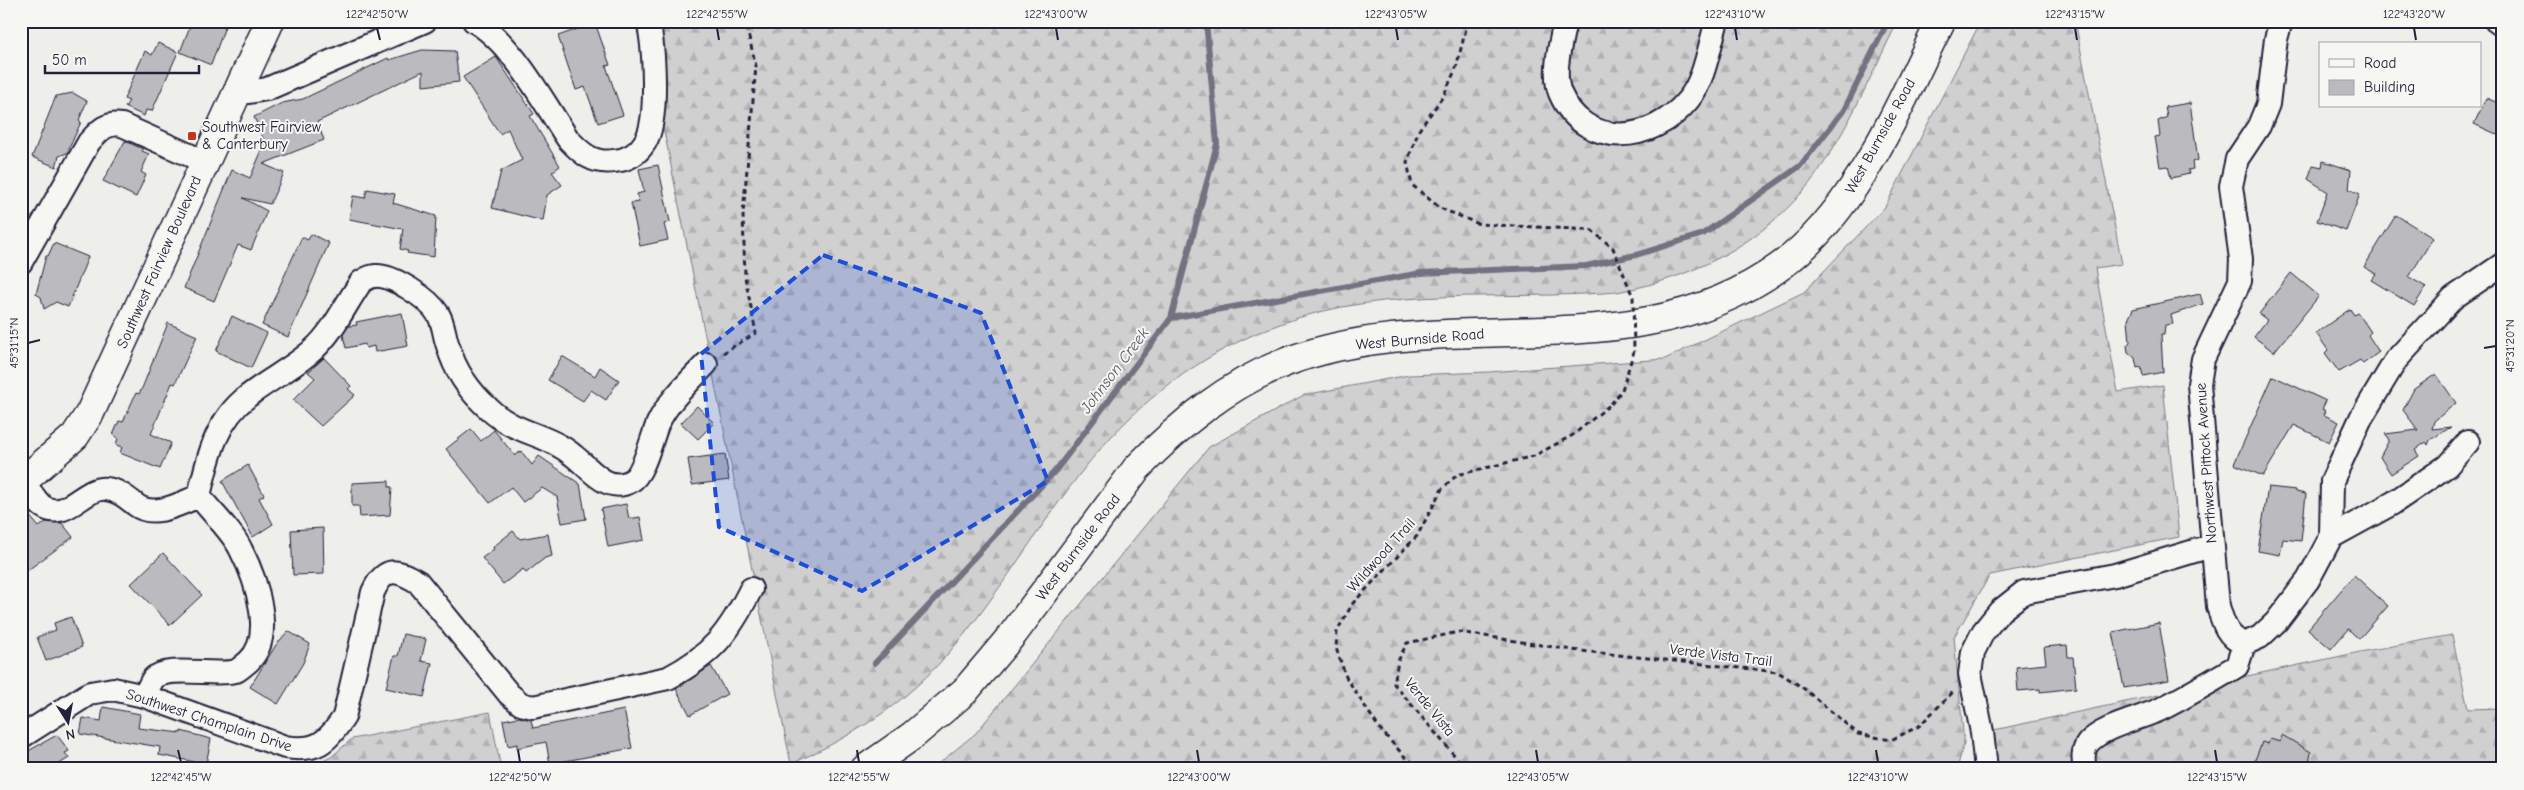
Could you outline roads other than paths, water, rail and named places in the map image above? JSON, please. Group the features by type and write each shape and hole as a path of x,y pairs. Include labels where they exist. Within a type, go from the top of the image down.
{"main road":[{"name":"Southwest Fairview Boulevard","path":"22,482 75,436 90,413 204,162 240,90 270,21"},
{"name":"West Burnside Road","path":"866,769 912,736 965,691 1014,634 1137,468 1197,412 1259,374 1286,362 1311,354 1376,340 1473,333 1607,329 1660,321 1690,313 1723,300 1784,265 1822,228 1852,190 1868,165 1941,21"}],"street":[{"path":"240,90 249,92 268,90 425,21"},
{"path":"474,21 489,30 504,45 568,140 580,153 591,160 604,162 632,156 647,141 654,97 648,21"},
{"path":"1565,21 1557,81 1560,93 1573,114 1585,125 1595,131 1612,135 1627,134 1653,126 1676,114 1690,98 1699,81 1717,21"},
{"name":"Northwest Pittock Avenue","path":"2244,644 2235,640 2225,628 2220,614 2211,546 2199,384 2203,359 2240,280 2241,259 2231,186 2237,159 2259,126 2268,104 2276,39 2281,21"},
{"path":"2496,21 2503,26"},
{"path":"21,262 89,142 99,130 108,125 122,125 204,162"},
{"path":"2085,769 2082,756 2088,744 2107,731 2158,710 2197,691 2238,666 2244,644 2260,637 2276,622 2308,580 2331,537 2332,481 2361,418 2396,360 2453,298 2503,264"},
{"path":"199,496 212,446 228,415 248,396 312,351 331,329 361,282 373,276 385,277 410,288 433,306 441,318 450,354 457,369 466,385 489,410 516,429 549,440 573,455 607,484 618,485 633,480 641,467 659,422 675,397 706,364"},
{"path":"2331,537 2394,503 2440,471 2468,442"},
{"path":"22,482 42,506 49,509 69,507 94,490 104,488 123,495 138,507 149,510 161,510 199,496"},
{"path":"144,696 154,679 170,672 218,674 238,670 253,657 262,636 261,614 254,582 241,548 199,496"},
{"path":"1986,769 1982,732 1970,674 1973,652 1983,632 2000,611 2024,592 2115,575 2211,546"},
{"name":"Southwest Champlain Drive","path":"21,736 90,693 113,689 144,696 285,748 304,750 318,746 333,735 344,718 373,592 380,578 391,572 403,573 418,582 510,694 521,704 533,707 668,678 687,668 707,654 735,621 751,589"}],"waterway":[{"name":"Johnson Creek","path":"875,663 1056,470 1171,318 1217,144 1206,21"},
{"path":"1171,318 1421,273 1586,266 1636,255 1703,234 1800,166 1844,110 1888,21"}],"place":[{"name":"Southwest Fairview & Canterbury","path":"192,136"}]}
